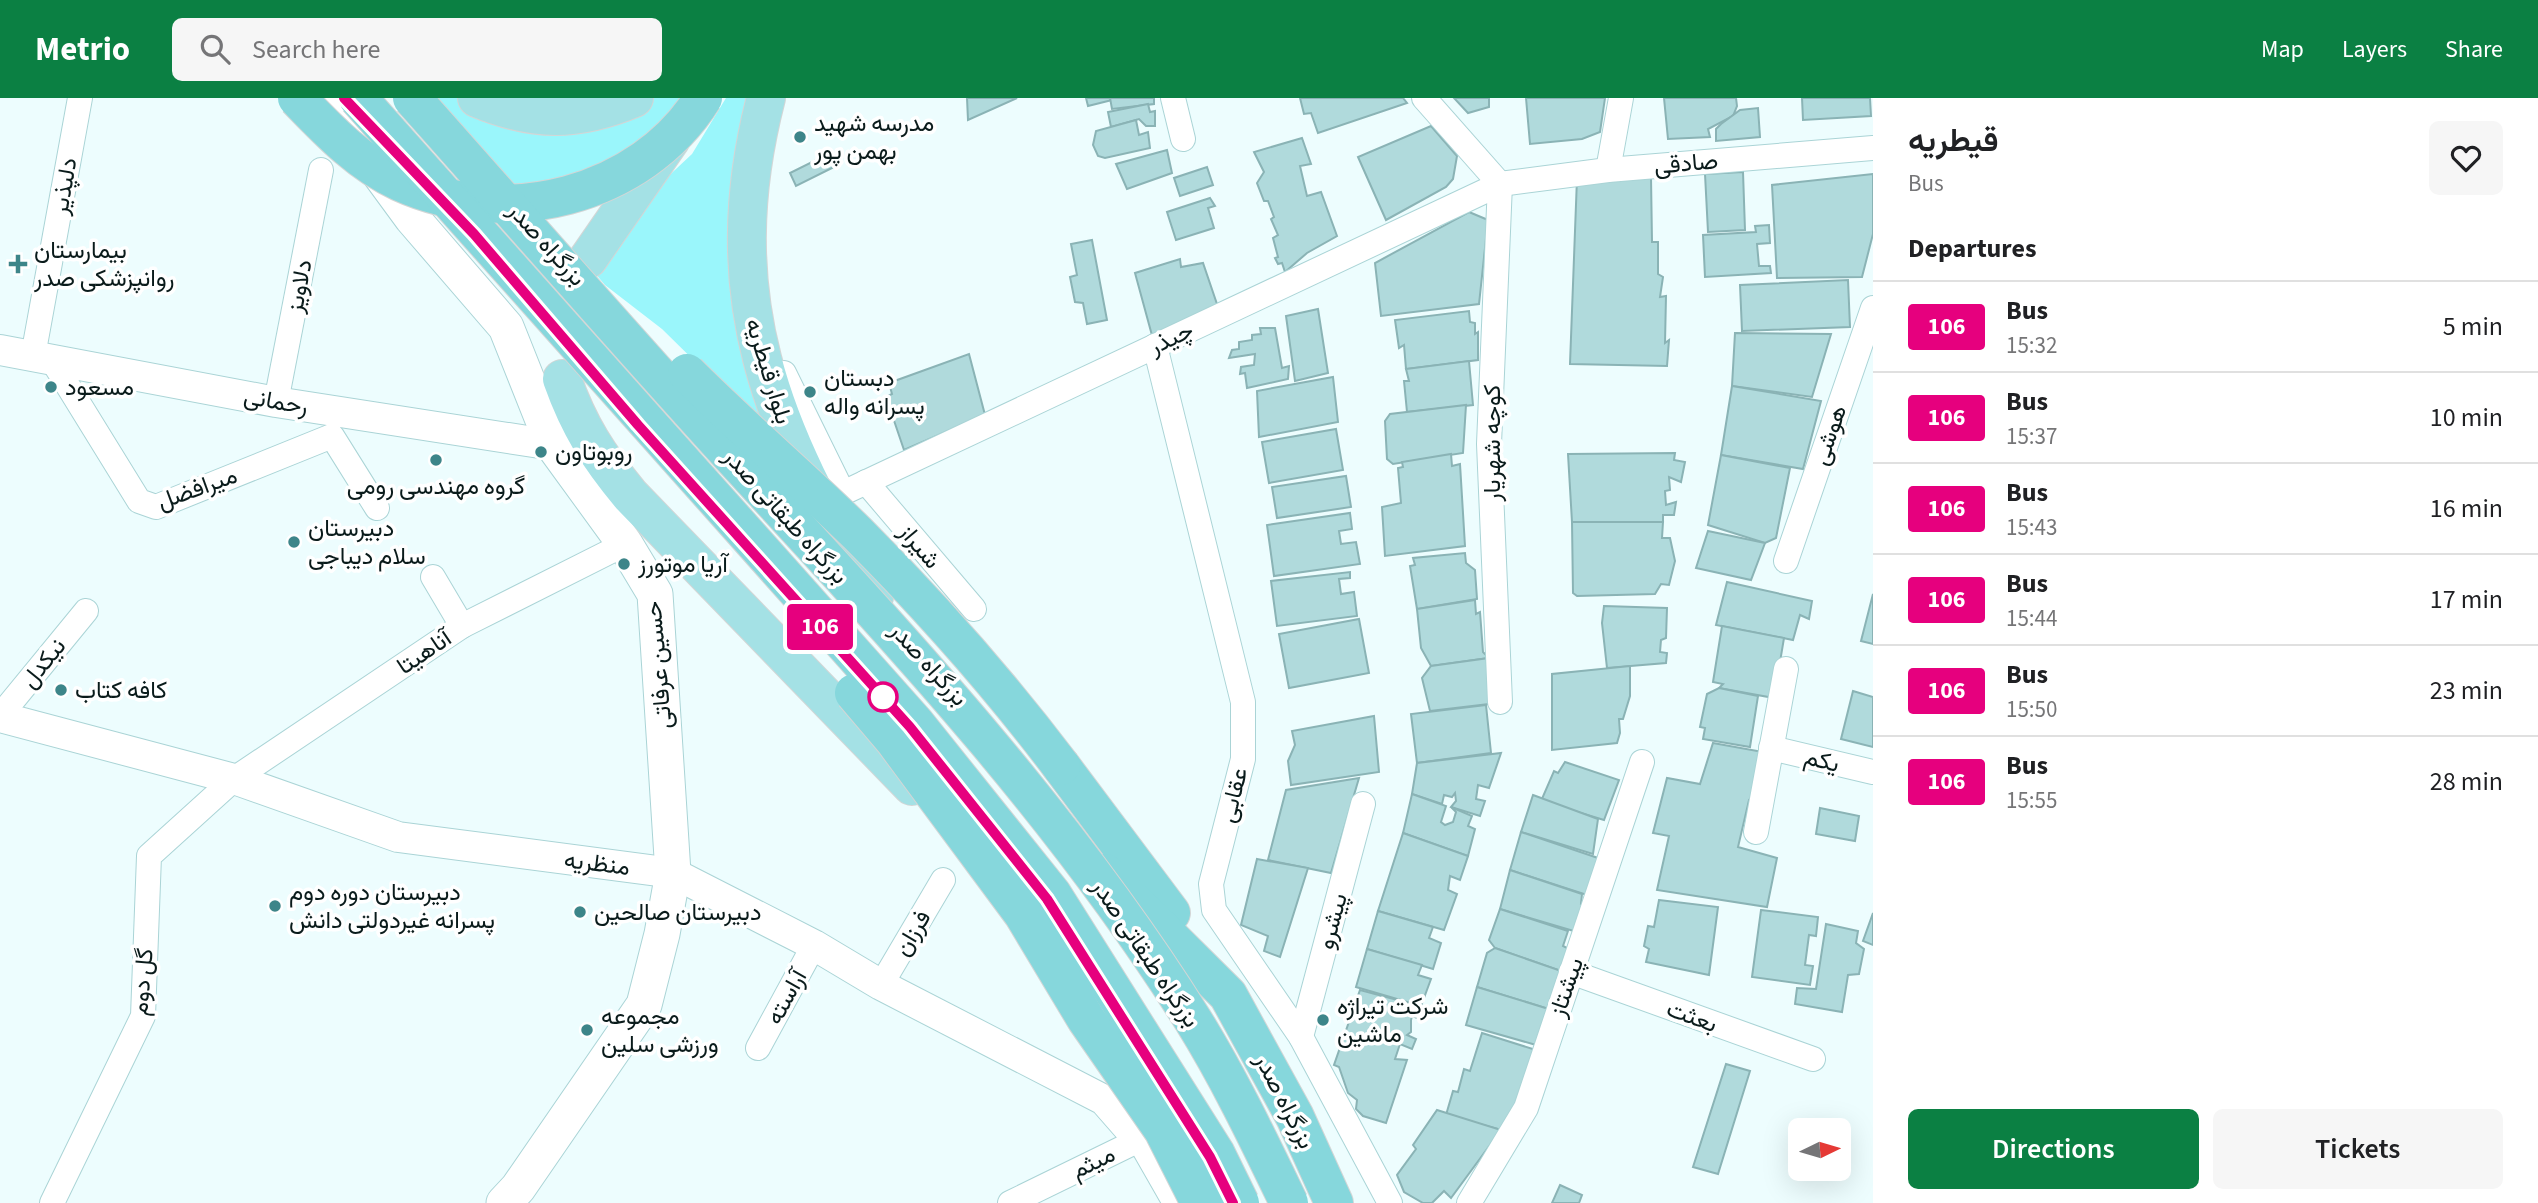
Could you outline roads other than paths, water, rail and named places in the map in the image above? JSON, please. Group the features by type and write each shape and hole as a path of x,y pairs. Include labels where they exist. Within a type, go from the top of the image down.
{"highway":[{"path":"297,98 340,143 397,181 445,198 480,204 531,202 602,184 657,152 692,116 703,98"},
{"name":"بزرگراه صدر","path":"344,98 474,234 638,425 910,727 1047,899 1210,1157 1234,1203"},
{"name":"بزرگراه طبقاتی صدر","path":"358,98 492,245 643,421 915,723 1052,894 1216,1154 1240,1203"},
{"name":"بزرگراه صدر","path":"413,98 956,691 1091,859 1228,995 1295,1116 1334,1203"},
{"name":"بزرگراه طبقاتی صدر","path":"413,98 574,261 651,369 951,695 1086,864 1195,1023 1254,1129 1289,1203"},
{"path":"574,261 858,534 981,665 1154,888 1228,995"},
{"path":"643,421 674,482 894,740 1023,914 1086,1019 1163,1130 1200,1203"}],"main road":[{"name":"حسین عرفاتی","path":"324,98 412,218 506,327 553,445 625,544 655,594 673,873 662,934 643,1005 518,1188 504,1203"},
{"path":"477,98 505,110 542,117 593,112 634,98"},
{"path":"574,261 682,122 694,98"},
{"name":"بلوار قیطریه","path":"766,98 746,216 745,257 750,313 761,362 796,454 833,531 889,620"},
{"path":"562,379 575,417 596,454 630,495 1050,928 1145,1052"}],"street":[{"name":"دلپذیر","path":"42,358 80,98"},
{"path":"1173,98 1183,139"},
{"path":"1424,98 1500,184"},
{"path":"1608,170 1621,98"},
{"name":"صادقی","path":"1500,184 1608,170 1873,148"},
{"name":"دلاویز","path":"276,402 321,170"},
{"name":"چیذر","path":"746,216 772,344 794,399 843,493 1500,184"},
{"name":"کوچه شهریار","path":"1500,184 1489,444 1500,702"},
{"name":"هوشی","path":"1786,561 1873,308"},
{"name":"عقابی","path":"1155,346 1243,702 1243,759 1211,884 1214,910 1301,1037 1390,1203"},
{"name":"رحمانی","path":"0,350 276,402 553,445"},
{"name":"میرافضل","path":"42,358 139,501 146,506 156,507 332,436 377,508"},
{"name":"شیراز","path":"866,482 974,609"},
{"name":"آناهیتا","path":"234,779 462,626 625,544"},
{"path":"433,577 462,626"},
{"name":"نیکدل","path":"0,717 86,611"},
{"name":"یکم","path":"1756,832 1786,669"},
{"name":"منظریه","path":"0,717 234,779 398,836 673,873 814,945 881,985 1104,1100 1139,1140"},
{"name":"یکم","path":"1771,748 1873,772"},
{"name":"پیشتاز","path":"1469,1203 1526,1108 1642,762"},
{"name":"گل دوم","path":"52,1203 143,1016 149,856 234,779"},
{"name":"پیشرو","path":"1301,1037 1363,804"},
{"name":"فرزان","path":"881,985 943,880"},
{"name":"آراسته","path":"758,1048 814,945"},
{"name":"بعثت","path":"1572,972 1813,1059"},
{"path":"1139,1140 1175,1203"},
{"name":"میثم","path":"1010,1203 1139,1140"}],"place":[{"name":"مدرسه شهید بهمن پور","path":"800,137"},
{"name":"بیمارستان روانپزشکی صدر","path":"18,264"},
{"name":"مسعود","path":"51,387"},
{"name":"دبستان پسرانه واله","path":"810,392"},
{"name":"روبوتاون","path":"541,452"},
{"name":"گروه مهندسی رومی","path":"436,460"},
{"name":"دبیرستان سلام دیباجی","path":"294,542"},
{"name":"آریا موتورز","path":"624,564"},
{"name":"کافه کتاب","path":"61,690"},
{"name":"دبیرستان دوره دوم پسرانه غیردولتی دانش","path":"275,906"},
{"name":"دبیرستان صالحین","path":"580,912"},
{"name":"شرکت تیراژه ماشین","path":"1323,1020"},
{"name":"مجموعه ورزشی سلین","path":"587,1030"}]}
